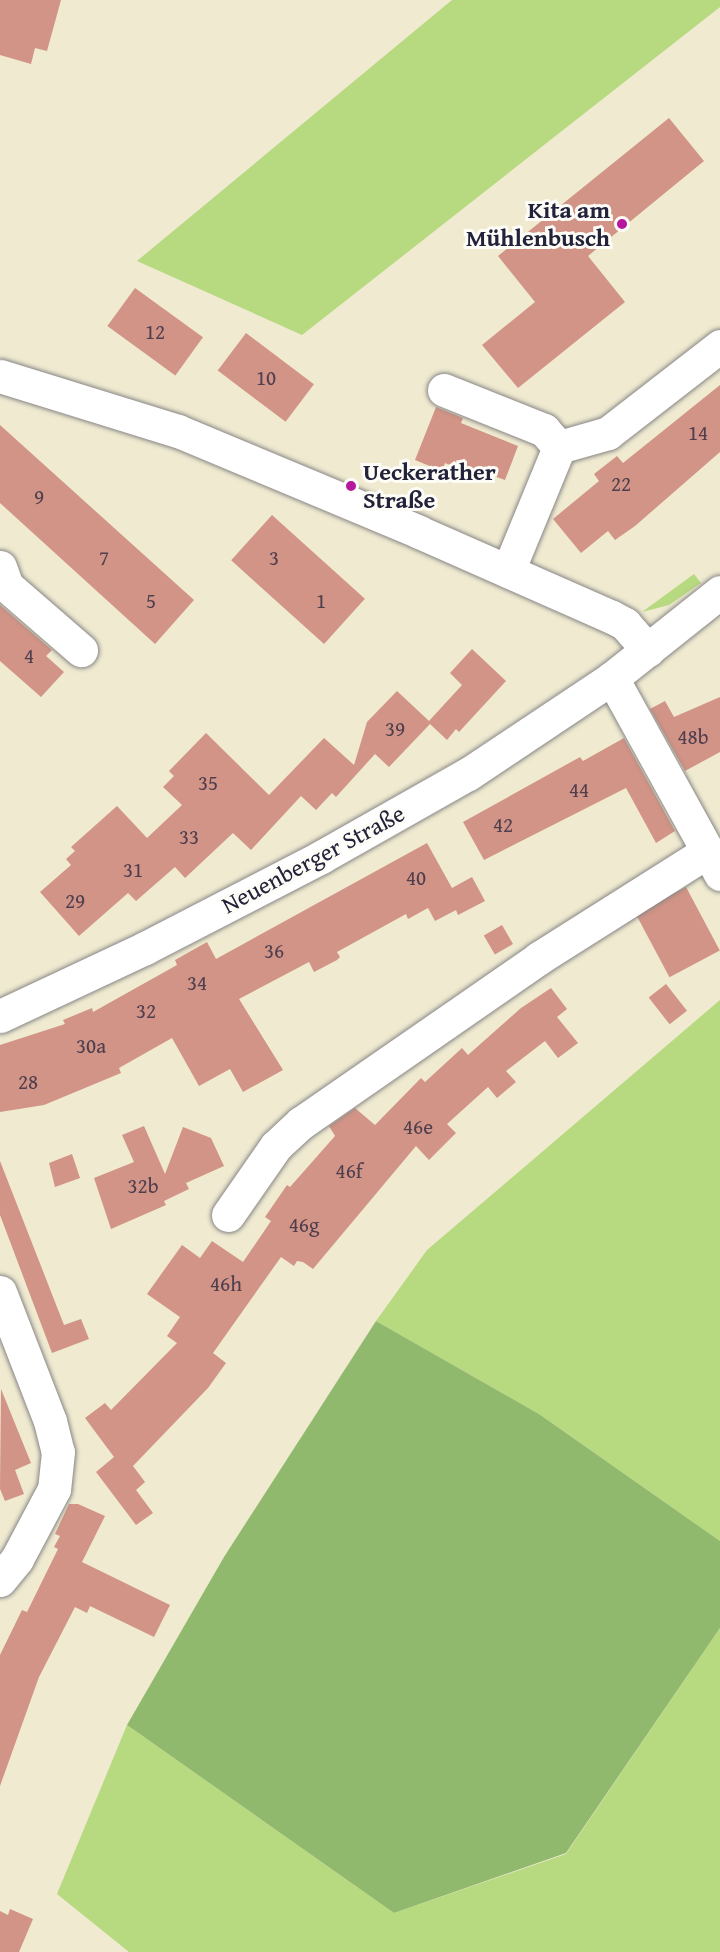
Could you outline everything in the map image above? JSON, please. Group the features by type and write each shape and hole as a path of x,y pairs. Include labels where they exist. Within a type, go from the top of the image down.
{"street":[{"path":"559,447 608,433 720,346"},
{"path":"0,376 178,431 508,571 625,624 648,651"},
{"path":"444,390 543,430 559,447"},
{"path":"508,571 559,447"},
{"path":"0,567 7,586 81,651"},
{"name":"Neuenberger Straße","path":"0,1016 126,957 321,857 477,768 612,678 720,592"},
{"path":"228,1215 276,1146 301,1122 539,958 714,863 612,678"},
{"path":"0,1292 50,1421 58,1452 54,1489 17,1559 0,1581"}],"green space":[{"path":"452,0 720,0 720,7 302,335 137,261"},
{"path":"694,574 701,583 669,605 642,612"},
{"path":"720,1000 720,1541 539,1414 376,1321 427,1250"},
{"path":"376,1321 539,1414 720,1541 720,1628 566,1853 394,1913 127,1725 224,1557"},
{"path":"720,1628 720,1952 129,1952 57,1894 127,1725 394,1913 566,1854"}],"building":[{"path":"0,0 61,0 47,51 35,48 31,64 0,55"},
{"path":"669,118 704,161 588,256 625,302 518,388 482,345 535,302 498,256"},
{"path":"135,288 203,337 175,375 107,326"},
{"path":"246,333 314,384 286,422 218,371"},
{"path":"720,385 720,452 635,526 615,540 608,531 581,553 553,519 599,481 594,474 617,456 623,463"},
{"path":"436,407 463,418 461,423 518,446 505,480 488,474 486,480 445,463 442,471 415,460"},
{"path":"0,425 194,600 155,644 0,503"},
{"path":"272,515 365,599 324,644 231,560"},
{"path":"0,605 52,650 46,656 64,672 41,697 0,661"},
{"path":"472,649 506,681 459,732 456,729 447,740 430,724 389,767 375,754 336,797 332,793 316,810 301,796 251,850 233,833 185,878 175,867 136,901 128,893 79,936 40,892 71,865 66,859 75,851 71,847 117,806 147,838 182,805 163,787 174,776 169,771 206,733 269,795 324,738 354,765 367,722 397,691 429,721 462,685 450,673"},
{"path":"720,697 720,752 685,771 650,709 665,701 674,717"},
{"path":"624,738 675,831 656,843 626,788 484,860 463,822 580,757 583,761"},
{"path":"427,843 452,888 472,877 485,901 458,915 456,910 435,921 428,908 408,919 406,914 337,952 340,957 337,960 314,972 309,962 239,999 283,1070 243,1092 230,1069 199,1086 172,1038 119,1068 121,1073 44,1105 0,1112 0,1045 65,1024 63,1020 92,1008 93,1012 177,965 175,960 207,942 216,959"},
{"path":"686,887 720,951 669,977 636,914"},
{"path":"502,925 513,944 495,955 484,936"},
{"path":"666,984 687,1011 670,1024 649,998"},
{"path":"551,988 567,1009 557,1017 578,1043 558,1058 545,1041 506,1071 516,1082 497,1098 488,1087 447,1124 456,1133 429,1160 416,1146 313,1269 297,1261 294,1266 281,1257 213,1353 226,1363 208,1388 133,1466 145,1482 136,1490 153,1513 136,1525 96,1472 114,1457 85,1418 105,1403 111,1410 177,1343 167,1336 180,1317 147,1294 182,1245 200,1258 212,1241 243,1262 271,1221 265,1217 287,1185 290,1187 335,1136 329,1126 355,1108 375,1125 421,1078 425,1082 462,1048 468,1055 521,1008"},
{"path":"144,1126 165,1174 183,1127 211,1138 224,1166 186,1183 189,1189 164,1201 166,1205 111,1229 94,1178 134,1162 122,1135"},
{"path":"72,1154 80,1178 55,1187 49,1163"},
{"path":"0,1161 64,1325 81,1319 89,1339 52,1353 0,1215"},
{"path":"1,1389 31,1463 15,1470 24,1494 5,1501 0,1489"},
{"path":"69,1504 78,1504 105,1516 82,1562 170,1605 154,1637 90,1606 87,1613 75,1607 39,1677 0,1786 0,1655 22,1610 27,1612 58,1549 54,1547 60,1536 55,1534"},
{"path":"10,1909 33,1919 19,1952 0,1952 0,1911 8,1915"}],"place":[{"name":"Kita am Mühlenbusch","path":"622,224"},
{"name":"Ueckerather Straße","path":"351,486"}]}
